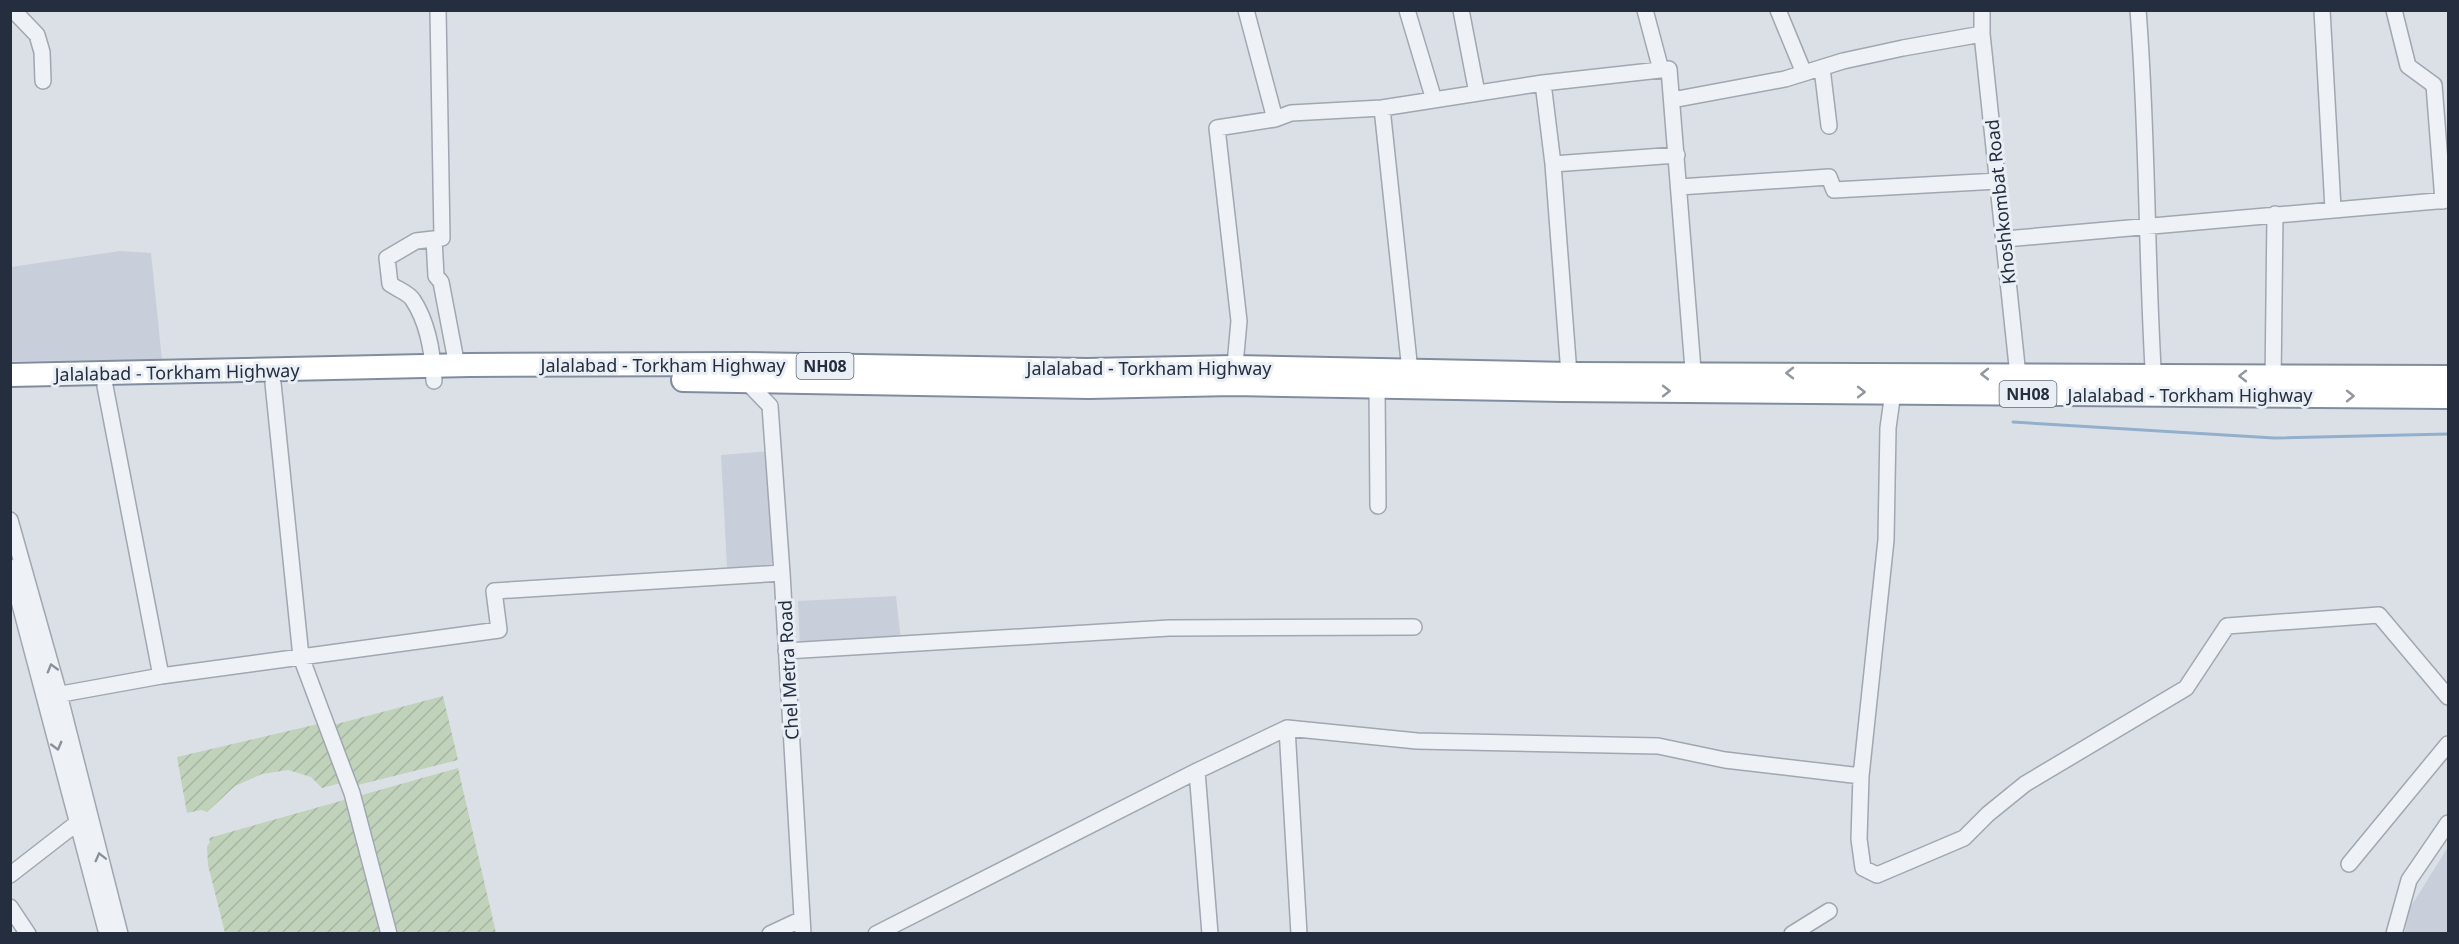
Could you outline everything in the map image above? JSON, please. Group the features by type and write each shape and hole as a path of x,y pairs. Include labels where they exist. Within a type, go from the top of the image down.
{"highway":[{"name":"Jalalabad - Torkham Highway","path":"434,373 457,366 744,364 1566,382 1640,374 1694,382 1893,392 2019,384"},
{"name":"Jalalabad - Torkham Highway","path":"10,375 434,373 1089,387 1234,375 1377,388 1407,380"},
{"name":"Jalalabad - Torkham Highway","path":"1607,390 1640,374"},
{"name":"Jalalabad - Torkham Highway","path":"10,386 273,383 353,375"},
{"name":"Jalalabad - Torkham Highway","path":"2273,386 2448,377"},
{"name":"Jalalabad - Torkham Highway","path":"1566,382 1607,390 1694,382 2273,386 2448,397"}],"street":[{"path":"13,10 37,35 42,52 43,81"},
{"path":"434,373 428,332 412,298 390,284 387,258 416,241 442,238 438,10"},
{"path":"1246,10 1275,119"},
{"path":"1407,10 1434,100"},
{"path":"1461,10 1477,93"},
{"path":"1645,10 1661,70"},
{"path":"1778,10 1804,73"},
{"name":"Khoshkombat Road","path":"1982,10 1982,34 2019,384"},
{"path":"2138,10 2143,72 2146,226 2154,385"},
{"path":"2322,10 2333,209"},
{"path":"2005,239 2446,200 2441,84 2408,66 2394,10"},
{"path":"1672,100 1785,79 1903,48 1982,34"},
{"path":"1822,68 1829,126"},
{"path":"1234,375 1239,321 1217,128 1275,119 1291,113 1382,108 1543,83 1669,69 1694,382"},
{"path":"1543,83 1553,164 1566,382"},
{"path":"1382,108 1407,380"},
{"path":"1553,164 1677,155"},
{"path":"1679,187 1829,177 1834,190 1998,181"},
{"path":"2273,386 2275,214"},
{"path":"434,239 436,276 441,282 457,366"},
{"path":"745,380 770,406 779,391 792,382"},
{"path":"273,383 301,657 352,794 389,933"},
{"path":"105,386 161,676"},
{"path":"1377,388 1377,506"},
{"path":"1893,392 1888,428 1886,540 1861,776 1859,839 1863,867 1877,875 1964,838 1988,814 2025,784 2186,688 2227,626 2379,615 2448,697"},
{"name":"Chel Metra Road","path":"770,406 802,926"},
{"path":"10,520 52,696 104,897 108,933"},
{"path":"10,567 52,696"},
{"path":"52,696 161,676 499,630 494,591 782,573"},
{"path":"786,651 1169,628 1414,627"},
{"path":"876,933 1287,728 1417,741 1658,746 1725,760 1861,776"},
{"path":"1287,728 1299,933"},
{"path":"2349,864 2448,744"},
{"path":"1197,771 1210,933"},
{"path":"80,804 77,823 120,933"},
{"path":"10,875 77,823"},
{"path":"2394,933 2409,880 2448,823"},
{"path":"10,907 28,933"},
{"path":"1792,933 1829,911"},
{"path":"770,933 802,926"}],"shaded area":[{"path":"120,251 151,253 162,360 11,361 11,267"},
{"path":"770,451 772,565 727,568 721,455"},
{"path":"896,596 901,640 800,648 798,601"},
{"path":"2448,847 2448,933 2405,933 2408,911"}],"green space":[{"path":"443,696 458,760 354,786 333,725"},
{"path":"318,724 341,783 322,788 311,777 288,770 262,774 235,786 207,812 201,810 187,813 177,757"},
{"path":"458,768 496,933 225,933 208,865 209,838"}],"waterway":[{"path":"2013,422 2274,438 2448,434"}]}
